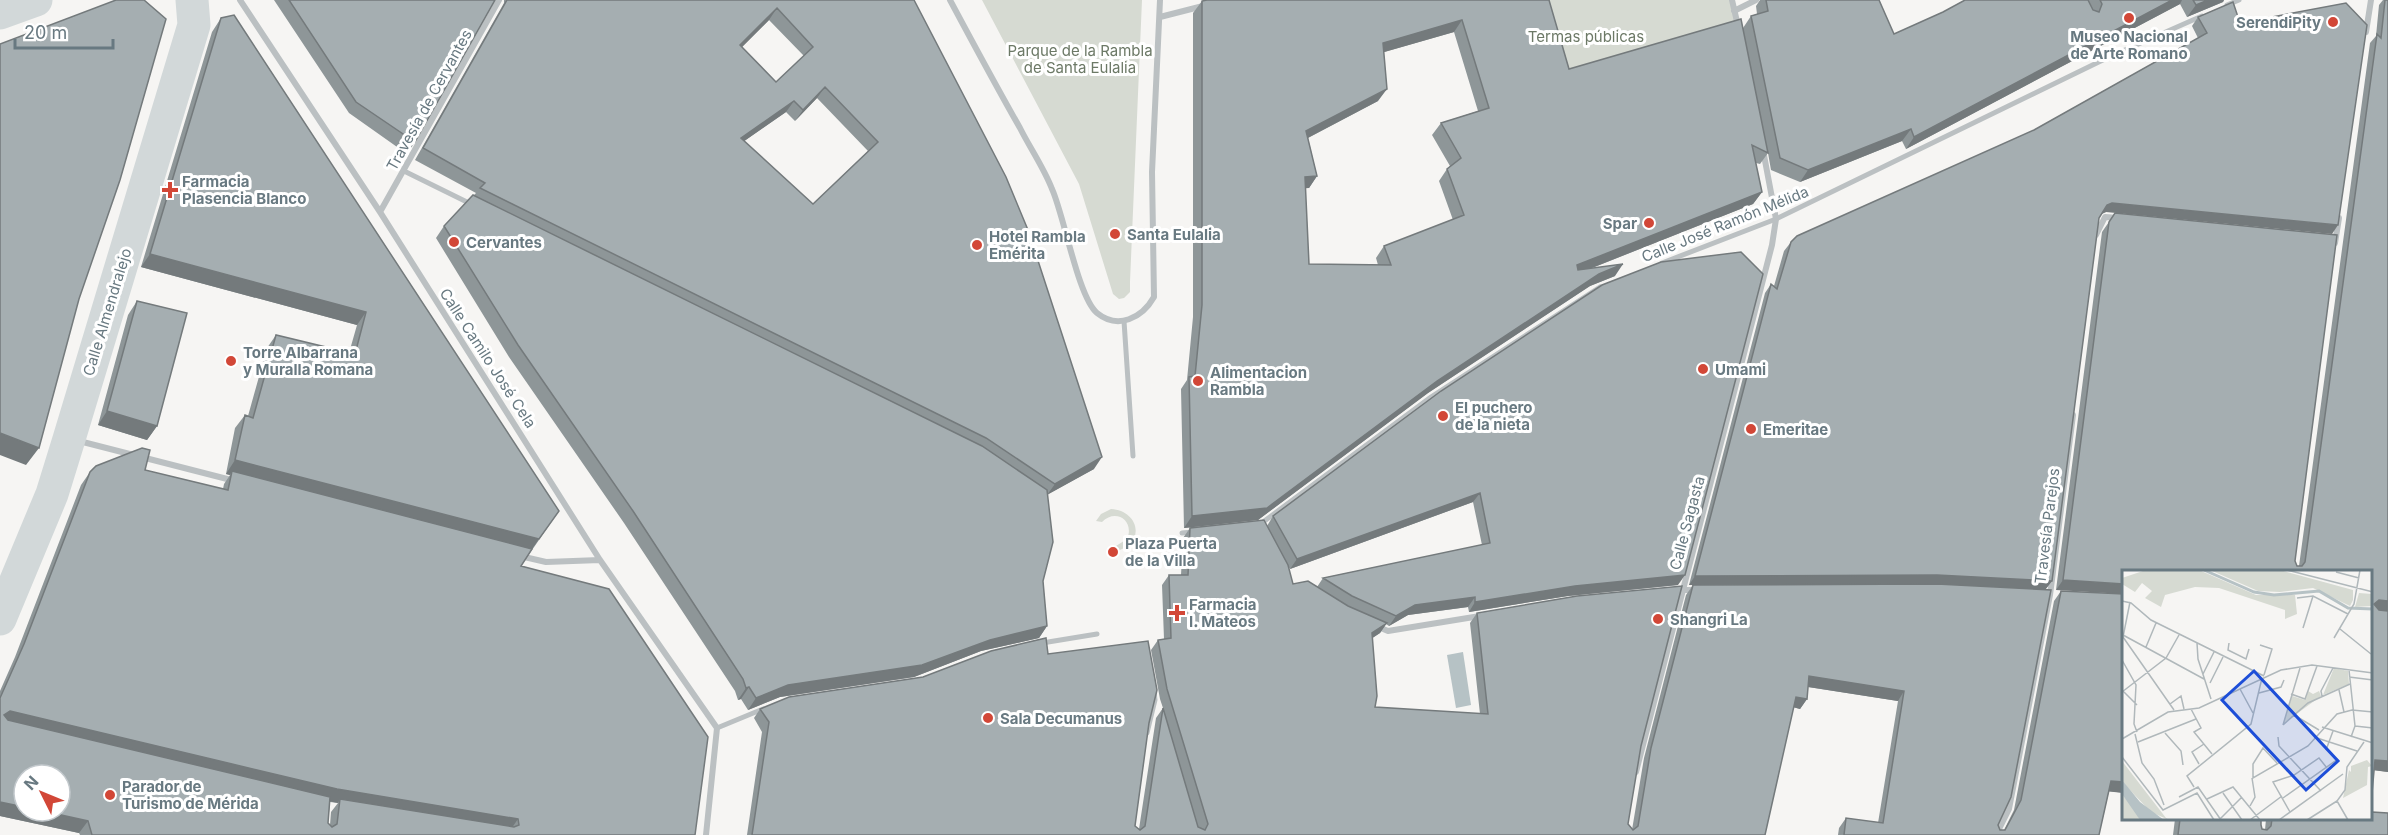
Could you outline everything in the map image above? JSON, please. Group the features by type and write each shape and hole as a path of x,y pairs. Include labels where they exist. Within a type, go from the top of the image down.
{"main road":[{"path":"0,14 36,0"},
{"name":"Calle Almendralejo","path":"0,619 52,494 194,25 192,0"}],"street":[{"name":"Calle Camilo José Cela","path":"240,0 380,212 600,560 717,728"},
{"name":"Travesía de Cervantes","path":"380,212 499,0"},
{"path":"950,0 1052,189 1085,293 1095,311 1107,319 1124,321 1137,317 1148,308 1154,297 1152,172 1160,0"},
{"path":"1732,0 1738,29"},
{"path":"1734,11 1756,0"},
{"path":"2217,9 2239,0"},
{"path":"2364,46 2371,0"},
{"path":"1160,17 1213,3"},
{"name":"Calle José Ramón Mélida","path":"1658,265 1776,219 2109,57 2206,14"},
{"path":"1761,141 1776,219"},
{"path":"404,171 478,207"},
{"path":"2334,251 2341,205"},
{"path":"2095,242 2097,230 2105,217 2128,219"},
{"name":"Calle Sagasta","path":"1635,779 1772,245 1776,219"},
{"path":"2324,238 2336,240"},
{"path":"1249,526 1260,525 1431,397 1593,290 1604,286"},
{"path":"1124,321 1133,456"},
{"name":"Travesía Parejos","path":"1996,835 2009,808 2050,595 2074,407"},
{"path":"69,439 244,484"},
{"path":"1260,525 1265,535"},
{"path":"1182,533 1204,531"},
{"path":"511,553 546,562 600,560"},
{"path":"1671,591 1706,590"},
{"path":"2039,595 2061,596"},
{"path":"1370,623 1388,631 1490,614"},
{"path":"1039,643 1097,634"},
{"path":"1151,680 1158,711"},
{"path":"1145,746 1155,700"},
{"path":"706,835 717,728 770,706"}],"green space":[{"name":"Parque de la Rambla de Santa Eulalia","path":"982,0 1142,0 1130,292 1124,298 1119,299 1113,294 1079,184"},
{"name":"Termas públicas","path":"1538,0 1732,0 1738,29 1560,81"},
{"path":"1111,509 1125,513 1134,522 1135,528 1133,540 1129,546 1115,552 1116,546 1127,539 1129,533 1126,522 1118,516 1107,518 1102,522 1096,521 1101,514"}],"shaded area":[{"path":"1463,652 1471,705 1456,708 1447,655"}],"building":[{"path":"116,0 144,0 166,19 120,180 79,299 39,448 0,433 0,44"},
{"path":"289,0 495,0 415,142 356,102"},
{"path":"507,0 914,0 1006,177 1028,230 1102,457 1055,484 986,438 480,188 485,183 423,148","holes":["777,8 813,47 776,82 740,45","825,87 878,142 813,204 741,138 794,101 803,110"]},
{"path":"1549,0 1569,69 1741,19 1768,153 1752,145 1762,192 1577,265 1578,270 1623,264 1599,274 1437,381 1267,508 1192,516 1189,377 1195,376 1202,305 1202,1","holes":["1462,20 1489,108 1441,123 1461,158 1447,169 1464,215 1384,246 1391,265 1309,264 1305,177 1317,176 1306,131 1387,89 1383,43"]},
{"path":"1766,0 1879,0 1894,34 1965,0 2088,0 2093,10 2099,12 2102,4 2100,0 2172,0 1914,137 1911,129 1808,170 1780,158 1751,16 1768,11"},
{"path":"2193,0 2208,0 2196,5"},
{"path":"2385,0 2388,0 2388,601 2379,600 2374,604 2379,610 2388,611 2388,761 2375,760 2373,782 2373,570 2122,570 2122,584 2063,580 2109,222 2115,213 2337,235 2295,561 2297,566 2302,566 2305,562 2377,34 2381,38"},
{"path":"2233,2 2240,23 2346,3 2367,25 2338,225 2112,203 2107,205 2099,218 2052,581 1937,575 1695,576 1771,284 1777,289 1791,242 1797,236 2034,130 2207,33 2198,17"},
{"path":"234,15 559,511 539,539 235,460 245,415 253,418 276,335 355,354 366,312 150,254 221,18"},
{"path":"473,195 982,446 1047,490 1053,542 1043,581 1047,626 990,640 922,665 788,685 756,698 749,687 746,688 743,679 633,511 518,345 444,226"},
{"path":"1741,252 1763,274 1685,575 1575,586 1475,602 1475,597 1415,605 1396,616 1352,596 1323,578 1490,543 1480,493 1297,559 1273,516 1441,391 1602,285 1661,262"},
{"path":"137,301 187,313 157,426 107,411"},
{"path":"142,448 150,450 145,470 228,490 232,471 532,549 521,566 609,589 708,737 695,835 92,835 88,821 72,817 72,763 12,763 12,804 0,802 0,698 24,644 90,472 96,466","holes":["10,711 337,789 518,819 519,825 514,827 340,799 337,824 332,827 328,823 330,797 8,720 4,715"]},
{"path":"1264,520 1288,565 1293,584 1308,581 1348,606 1387,623 1372,633 1377,696 1375,707 1488,714 1477,613 1577,596 1682,586 1641,746 1628,824 1633,830 1638,826 1651,748 1693,585 1937,584 2051,590 2011,797 1998,825 2000,830 2005,830 2021,800 2061,591 2122,594 2122,782 2111,781 2099,835 1844,835 1846,818 1883,823 1904,691 1809,676 1807,699 1796,697 1765,835 752,835 769,722 760,709 789,697 923,677 991,651 1046,638 1048,654 1148,641 1157,690 1149,723 1135,826 1140,830 1145,826 1163,708 1198,827 1205,830 1208,824 1167,689 1158,640 1171,638 1169,575 1188,575 1190,528"},
{"path":"2373,812 2388,813 2388,835 2178,835 2180,820 2261,820 2262,829 2267,830 2271,826 2272,820 2373,820"}],"place":[{"name":"Museo Nacional de Arte Romano","path":"2129,18"},
{"name":"SerendiPity","path":"2333,22"},
{"name":"Farmacia Plasencia Blanco","path":"170,190"},
{"name":"Spar","path":"1649,223"},
{"name":"Santa Eulalia","path":"1115,234"},
{"name":"Cervantes","path":"454,242"},
{"name":"Hotel Rambla Emérita","path":"977,245"},
{"name":"Torre Albarrana y Muralla Romana","path":"231,361"},
{"name":"Umami","path":"1703,369"},
{"name":"Alimentacion Rambla","path":"1198,381"},
{"name":"El puchero de la nieta","path":"1443,416"},
{"name":"Emeritae","path":"1751,429"},
{"name":"Plaza Puerta de la Villa","path":"1113,552"},
{"name":"Farmacia I. Mateos","path":"1177,613"},
{"name":"Shangri La","path":"1658,619"},
{"name":"Sala Decumanus","path":"988,718"},
{"name":"Parador de Turismo de Mérida","path":"110,795"}]}
